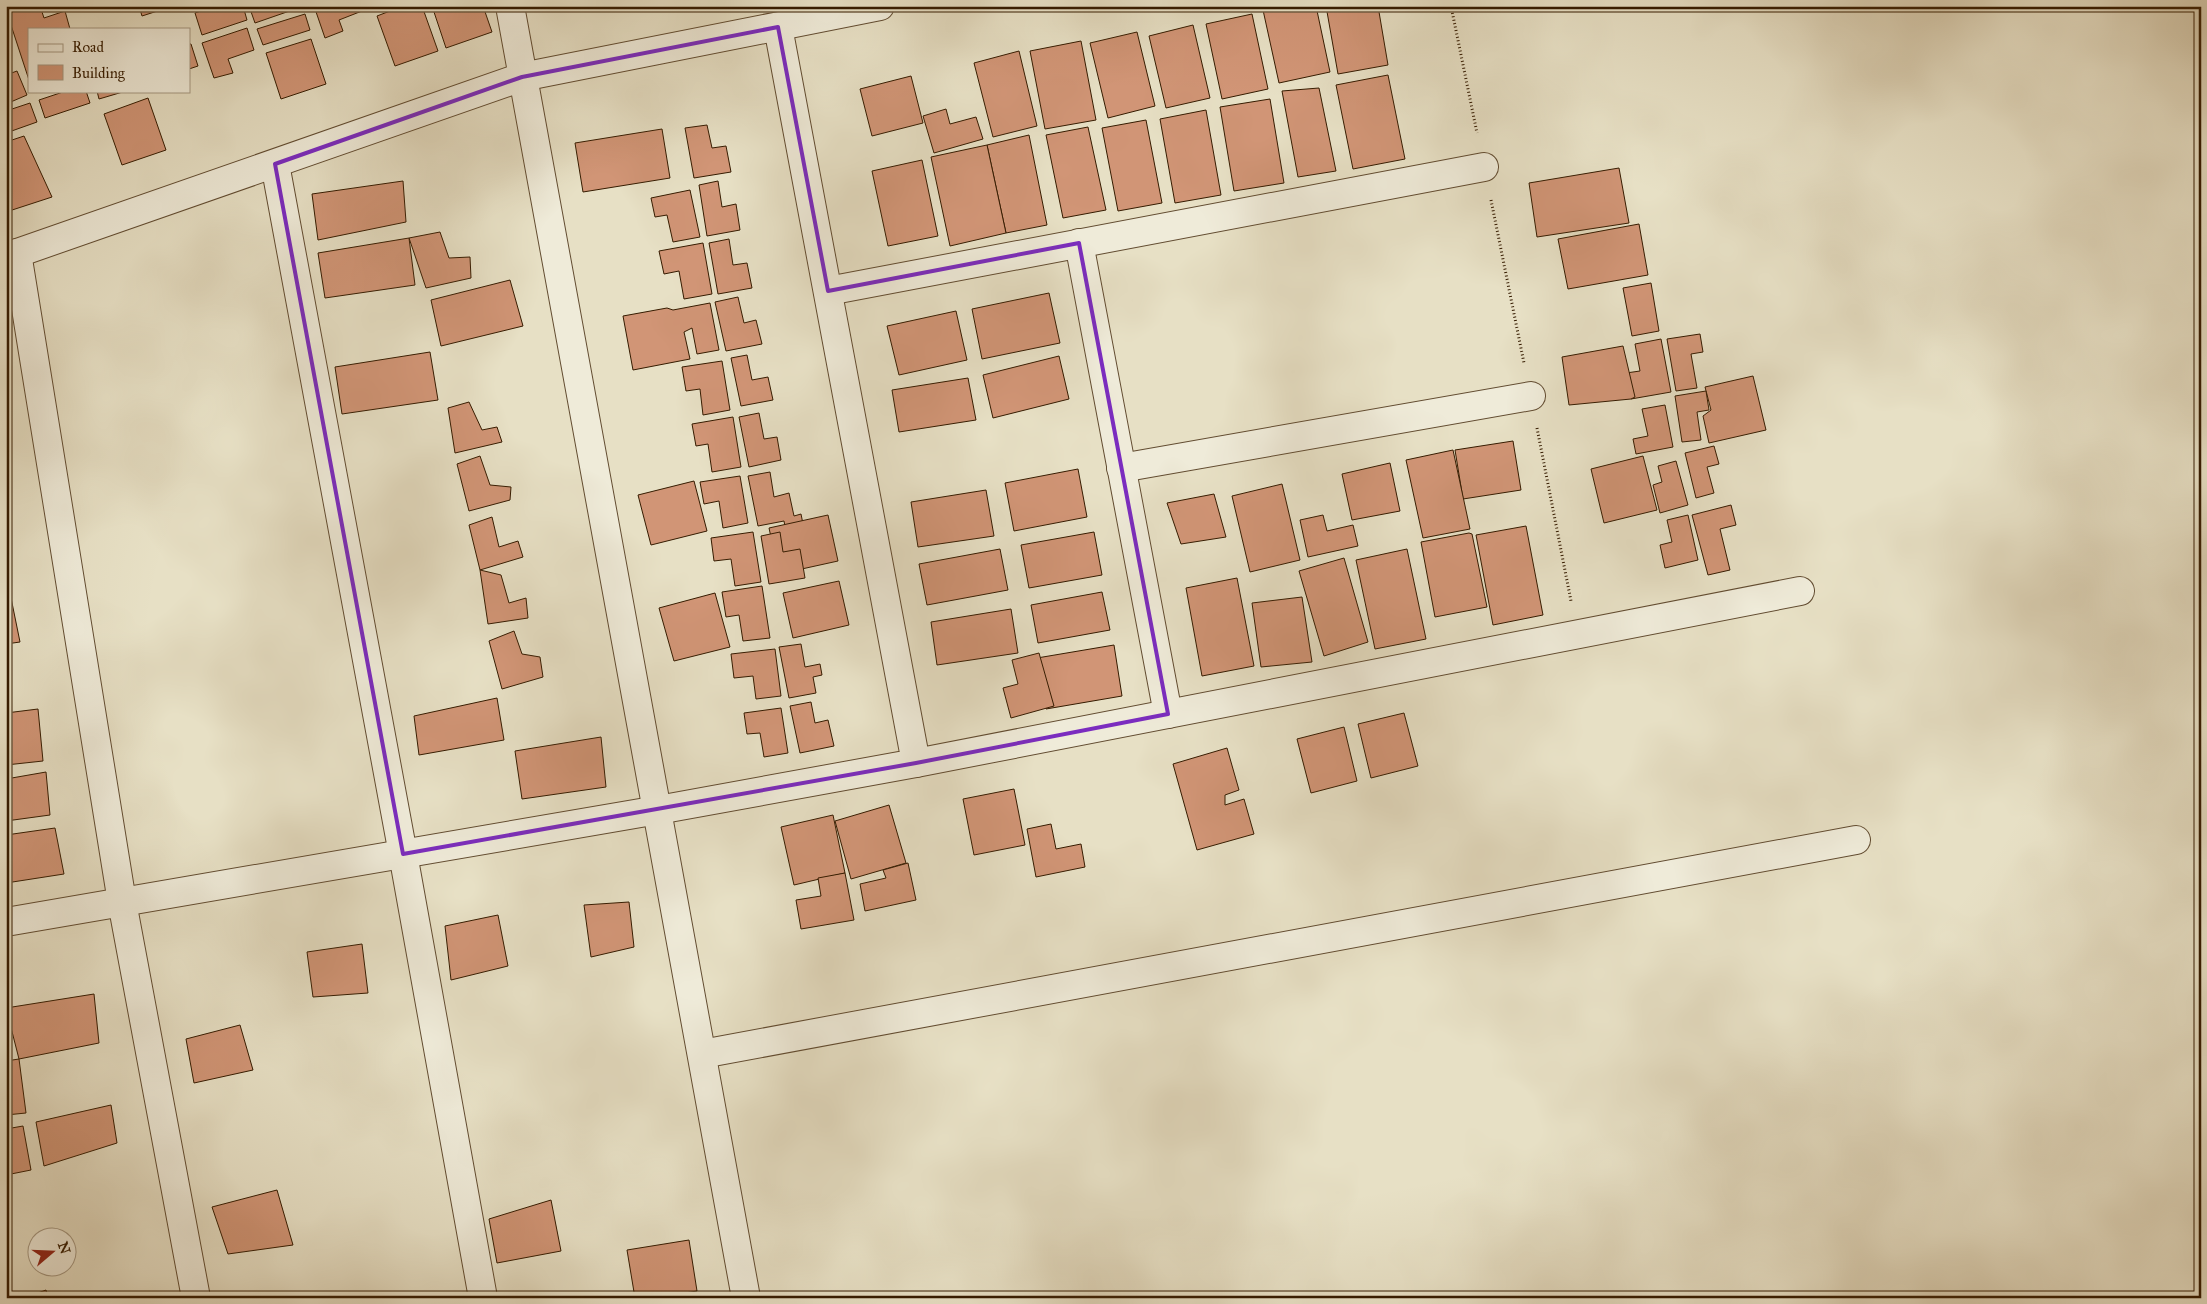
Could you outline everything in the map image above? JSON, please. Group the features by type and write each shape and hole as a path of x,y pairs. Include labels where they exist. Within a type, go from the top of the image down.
{"street":[{"path":"510,6 746,1298"},
{"path":"196,1298 122,902 12,255 522,77 880,6"},
{"path":"778,26 916,763"},
{"path":"275,164 404,854 483,1298"},
{"path":"828,291 1484,167"},
{"path":"1079,243 1168,714"},
{"path":"1121,468 1531,396"},
{"path":"6,922 658,810 916,763 1800,590"},
{"path":"702,1054 1856,840"}],"path":[{"path":"1451,6 1578,633"}],"highlighted area":[{"path":"778,27 828,291 1079,243 1168,714 916,763 403,854 275,164 522,77"}],"building":[{"path":"28,6 40,6 44,18 65,11 70,28 28,28 28,77 7,13"},
{"path":"139,6 173,6 142,16"},
{"path":"215,6 243,6 247,20 202,35 195,13"},
{"path":"249,6 304,6 255,23"},
{"path":"314,6 361,6 362,11 339,20 343,31 325,38"},
{"path":"403,6 422,6 438,51 395,66 377,16"},
{"path":"432,6 483,6 492,32 446,48"},
{"path":"1283,6 1316,6 1330,72 1279,83 1263,10"},
{"path":"1326,6 1378,6 1388,65 1338,74"},
{"path":"305,14 310,30 263,45 257,29"},
{"path":"1252,14 1268,89 1222,99 1206,24"},
{"path":"1193,25 1210,98 1166,108 1149,36"},
{"path":"247,28 254,50 228,59 233,73 214,78 202,43"},
{"path":"1137,32 1155,106 1108,118 1090,43"},
{"path":"311,39 326,84 281,99 266,53"},
{"path":"1081,41 1096,120 1045,129 1030,51"},
{"path":"190,44 191,44 198,66 190,69"},
{"path":"1019,51 1037,126 993,137 974,63"},
{"path":"17,71 27,95 6,104 6,75"},
{"path":"1388,75 1405,159 1353,169 1336,85"},
{"path":"911,76 923,123 872,136 860,89"},
{"path":"1319,88 1336,171 1298,177 1282,91"},
{"path":"63,92 86,92 90,103 45,118 39,100"},
{"path":"97,92 123,92 99,99"},
{"path":"148,98 166,150 122,165 104,114"},
{"path":"1270,99 1284,183 1234,191 1220,107"},
{"path":"30,103 37,122 6,133 6,111"},
{"path":"946,109 950,124 976,117 983,139 934,153 923,116"},
{"path":"1206,110 1221,195 1175,203 1160,119"},
{"path":"1146,120 1162,203 1118,211 1102,128"},
{"path":"707,125 712,148 726,146 731,172 694,178 685,128"},
{"path":"1088,127 1106,210 1063,218 1046,135"},
{"path":"662,129 670,178 583,192 575,143"},
{"path":"1029,135 1047,225 1006,233 987,145"},
{"path":"24,136 52,197 6,212 6,142"},
{"path":"987,145 1006,233 950,246 931,157"},
{"path":"922,160 938,236 888,246 872,171"},
{"path":"1619,168 1629,223 1537,237 1529,183"},
{"path":"403,181 406,222 318,240 312,194"},
{"path":"718,181 722,207 736,204 740,230 707,236 699,185"},
{"path":"690,190 700,237 673,242 667,215 655,217 651,198"},
{"path":"1639,224 1648,275 1568,289 1558,239"},
{"path":"440,232 449,258 470,257 471,278 426,288 409,238"},
{"path":"409,238 415,285 325,298 318,253"},
{"path":"729,239 733,265 747,263 752,288 718,294 709,243"},
{"path":"703,243 712,294 684,299 679,271 664,274 659,251"},
{"path":"510,280 523,326 441,346 431,300"},
{"path":"1651,283 1659,331 1632,336 1623,288"},
{"path":"1049,293 1060,343 982,359 972,309"},
{"path":"738,297 744,323 756,320 762,344 726,351 715,302"},
{"path":"710,303 719,350 697,354 692,328 684,332 690,359 633,370 623,316"},
{"path":"956,311 967,360 899,375 887,326"},
{"path":"1700,334 1703,352 1691,354 1697,388 1676,391 1667,339"},
{"path":"1661,339 1671,392 1631,399 1626,373 1640,371 1635,344"},
{"path":"1623,346 1635,397 1631,399 1569,405 1562,357"},
{"path":"430,352 438,400 342,414 335,367"},
{"path":"747,355 752,380 768,377 773,400 741,406 731,358"},
{"path":"1059,356 1069,399 993,418 983,375"},
{"path":"722,361 730,410 703,415 700,389 686,391 682,367"},
{"path":"1753,376 1766,430 1709,443 1703,416 1711,410 1705,387"},
{"path":"968,378 976,420 899,432 892,390"},
{"path":"1706,391 1709,410 1697,412 1701,440 1682,442 1675,396"},
{"path":"469,402 482,430 497,427 502,442 455,453 448,408"},
{"path":"1665,405 1673,447 1636,454 1633,439 1648,436 1642,409"},
{"path":"759,413 764,439 777,437 781,460 749,467 739,417"},
{"path":"733,417 741,467 712,472 708,444 696,446 692,424"},
{"path":"1513,441 1521,490 1463,499 1455,450"},
{"path":"1714,446 1719,464 1707,467 1714,493 1696,498 1685,453"},
{"path":"1453,450 1470,529 1423,538 1406,460"},
{"path":"480,456 490,485 511,487 510,500 469,511 457,464"},
{"path":"1643,456 1657,510 1604,523 1591,469"},
{"path":"1676,461 1688,505 1660,513 1653,485 1662,482 1658,466"},
{"path":"1390,463 1400,511 1352,520 1342,474"},
{"path":"1078,469 1087,517 1014,531 1005,483"},
{"path":"770,472 774,497 789,493 794,516 801,514 804,529 786,532 784,521 758,526 748,476"},
{"path":"740,476 748,523 723,528 719,501 704,504 700,482"},
{"path":"694,481 707,531 651,545 638,495"},
{"path":"1282,484 1300,560 1250,572 1232,496"},
{"path":"986,490 994,536 918,547 911,502"},
{"path":"1214,494 1226,537 1181,544 1167,503"},
{"path":"1731,505 1736,525 1720,529 1730,570 1708,575 1692,515"},
{"path":"828,515 838,561 779,574 769,528"},
{"path":"1323,515 1327,531 1353,525 1358,546 1308,557 1300,520"},
{"path":"1688,515 1698,560 1665,568 1660,545 1672,542 1667,520"},
{"path":"492,517 499,547 518,541 523,557 480,570 469,525"},
{"path":"1526,526 1543,615 1493,625 1476,535"},
{"path":"753,532 761,582 735,586 731,559 714,561 711,538"},
{"path":"780,532 783,552 800,549 805,578 769,584 761,536"},
{"path":"1094,532 1102,575 1029,588 1021,545"},
{"path":"1472,534 1487,607 1435,617 1421,542"},
{"path":"1000,549 1008,590 927,605 919,564"},
{"path":"1407,549 1426,639 1375,649 1356,560"},
{"path":"1344,558 1368,642 1324,656 1299,571"},
{"path":"480,570 501,575 509,603 526,598 528,618 488,624"},
{"path":"1237,578 1254,666 1202,676 1186,588"},
{"path":"839,581 849,625 793,638 783,593"},
{"path":"762,586 770,638 743,641 739,615 726,617 722,592"},
{"path":"1102,592 1110,630 1038,643 1031,605"},
{"path":"6,593 10,593 20,642 6,644"},
{"path":"715,593 730,647 674,661 659,608"},
{"path":"1302,597 1312,662 1261,667 1252,603"},
{"path":"1011,609 1018,653 937,665 931,622"},
{"path":"514,631 522,654 540,657 543,677 502,689 489,641"},
{"path":"801,644 805,667 820,664 822,675 813,677 816,693 789,698 779,647"},
{"path":"1114,645 1122,696 1046,709 1037,658"},
{"path":"775,649 781,696 756,699 753,676 734,678 731,654"},
{"path":"1039,653 1054,706 1011,718 1003,688 1018,684 1012,660"},
{"path":"497,698 504,740 419,755 414,716"},
{"path":"811,702 815,723 828,720 834,746 800,753 790,706"},
{"path":"781,708 788,753 764,757 760,733 747,734 744,713"},
{"path":"38,709 43,761 6,765 6,713"},
{"path":"1404,713 1418,766 1371,778 1358,724"},
{"path":"1344,727 1357,781 1311,793 1297,739"},
{"path":"601,737 606,787 522,799 515,751"},
{"path":"1227,748 1239,790 1225,795 1225,805 1244,799 1254,834 1197,850 1173,764"},
{"path":"46,772 50,815 6,821 6,779"},
{"path":"1014,789 1025,845 974,855 963,799"},
{"path":"889,805 906,863 851,879 835,821"},
{"path":"833,815 845,873 794,885 781,827"},
{"path":"1051,824 1056,849 1081,844 1085,867 1036,877 1027,829"},
{"path":"55,828 64,874 6,883 6,835"},
{"path":"908,863 916,900 865,911 860,884 886,878 883,870"},
{"path":"845,873 854,920 801,929 796,900 821,896 818,878"},
{"path":"629,902 634,947 591,957 584,905"},
{"path":"498,915 508,966 451,980 445,926"},
{"path":"362,944 368,993 313,997 307,952"},
{"path":"94,994 99,1043 19,1059 6,1008"},
{"path":"240,1025 253,1070 194,1083 186,1039"},
{"path":"19,1059 26,1113 6,1115 6,1061"},
{"path":"111,1105 117,1143 44,1166 36,1122"},
{"path":"23,1126 31,1170 6,1175 6,1129"},
{"path":"277,1190 293,1245 228,1254 212,1207"},
{"path":"551,1200 561,1251 497,1263 489,1219"},
{"path":"689,1240 697,1291 655,1298 635,1298 627,1250"},
{"path":"46,1290 48,1298 27,1298 27,1297"}]}
